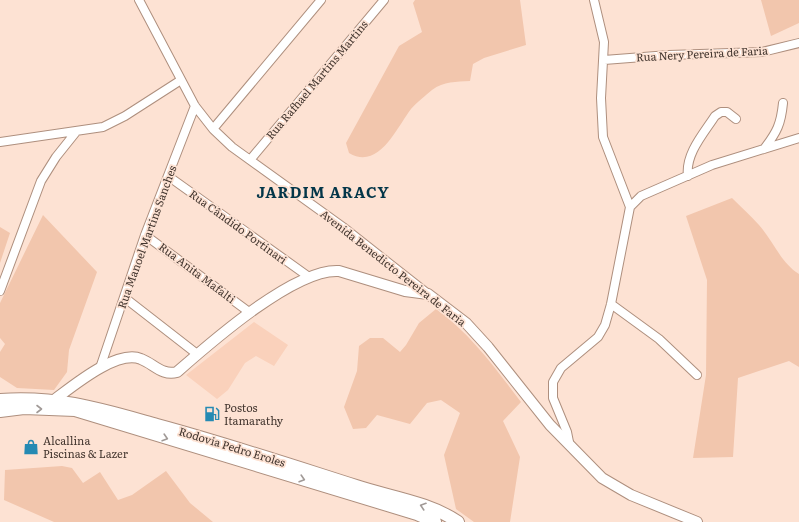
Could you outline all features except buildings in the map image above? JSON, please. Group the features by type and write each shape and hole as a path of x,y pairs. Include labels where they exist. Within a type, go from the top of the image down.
{"highway":[{"name":"Rodovia Pedro Eroles","path":"4,399 54,400 103,409 207,438 425,507 440,512 458,522"},
{"name":"Rodovia Pedro Eroles","path":"0,411 24,408 75,410 417,514 435,522"},
{"path":"207,438 201,445 204,450 207,451"}],"main road":[{"path":"54,400 100,368 130,357 140,358 167,374 177,372 249,312 309,278 330,272 339,271 405,291 428,294"},
{"name":"Avenida Benedicto Pereira de Faria","path":"428,294 470,327 550,425 591,467 615,487 649,504 697,522"}],"street":[{"name":"Avenida Benedicto Pereira de Faria","path":"139,0 195,106 213,129 232,147 388,260 428,294"},
{"path":"213,129 321,0"},
{"name":"Rua Rafhael Martins Martins","path":"250,160 384,0"},
{"path":"568,442 567,432 553,398 553,382 561,368 598,337 604,325 611,304 630,207 603,137 601,98 604,42 594,0"},
{"name":"Rua Nery Pereira de Faria","path":"604,60 669,55 762,52 799,43"},
{"path":"0,142 95,129 110,124 181,80"},
{"path":"764,149 779,128 782,119 783,103"},
{"name":"Rua Manoel Martins Sanches","path":"100,368 125,298 145,234 195,106"},
{"path":"688,176 687,168 691,154 715,116 721,112 726,112 736,119"},
{"path":"0,291 41,181 49,167 76,132"},
{"path":"630,207 641,196 712,165 799,138"},
{"name":"Rua Cândido Portinari","path":"168,176 309,278"},
{"name":"Rua Anita Mafalti","path":"145,234 249,312"},
{"path":"125,298 197,354"},
{"path":"611,304 659,339 697,375"}],"shaded area":[{"path":"415,0 520,0 526,45 484,58 473,64 470,81 446,83 432,90 411,109 393,136 378,152 369,156 360,157 349,153 346,143 399,46 422,32 413,3"},
{"path":"761,0 799,0 799,23 771,36"},
{"path":"732,198 759,225 782,258 799,274 799,367 789,361 738,378 733,457 693,458 706,375 707,280 686,216"},
{"path":"43,215 97,272 69,350 67,372 54,390 17,388 0,377 0,352 5,344 0,338 0,303"},
{"path":"0,227 10,233 0,263"},
{"path":"436,309 471,340 492,364 521,402 503,421 520,457 510,522 474,522 456,509 444,455 460,413 441,400 427,403 410,424 377,415 366,428 353,429 344,407 357,371 359,346 370,338 383,338 400,352 419,323"},
{"path":"254,322 288,345 274,366 256,356 245,363 228,390 217,399 186,375"},
{"path":"62,466 72,468 83,483 100,472 118,500 132,495 166,471 190,503 213,522 54,522 4,500 5,470"}],"place":[{"name":"Postos Itamarathy","path":"212,414"},
{"name":"Alcallina Piscinas & Lazer","path":"31,447"}],"district":[{"name":"JARDIM ARACY","path":"323,193"}]}
